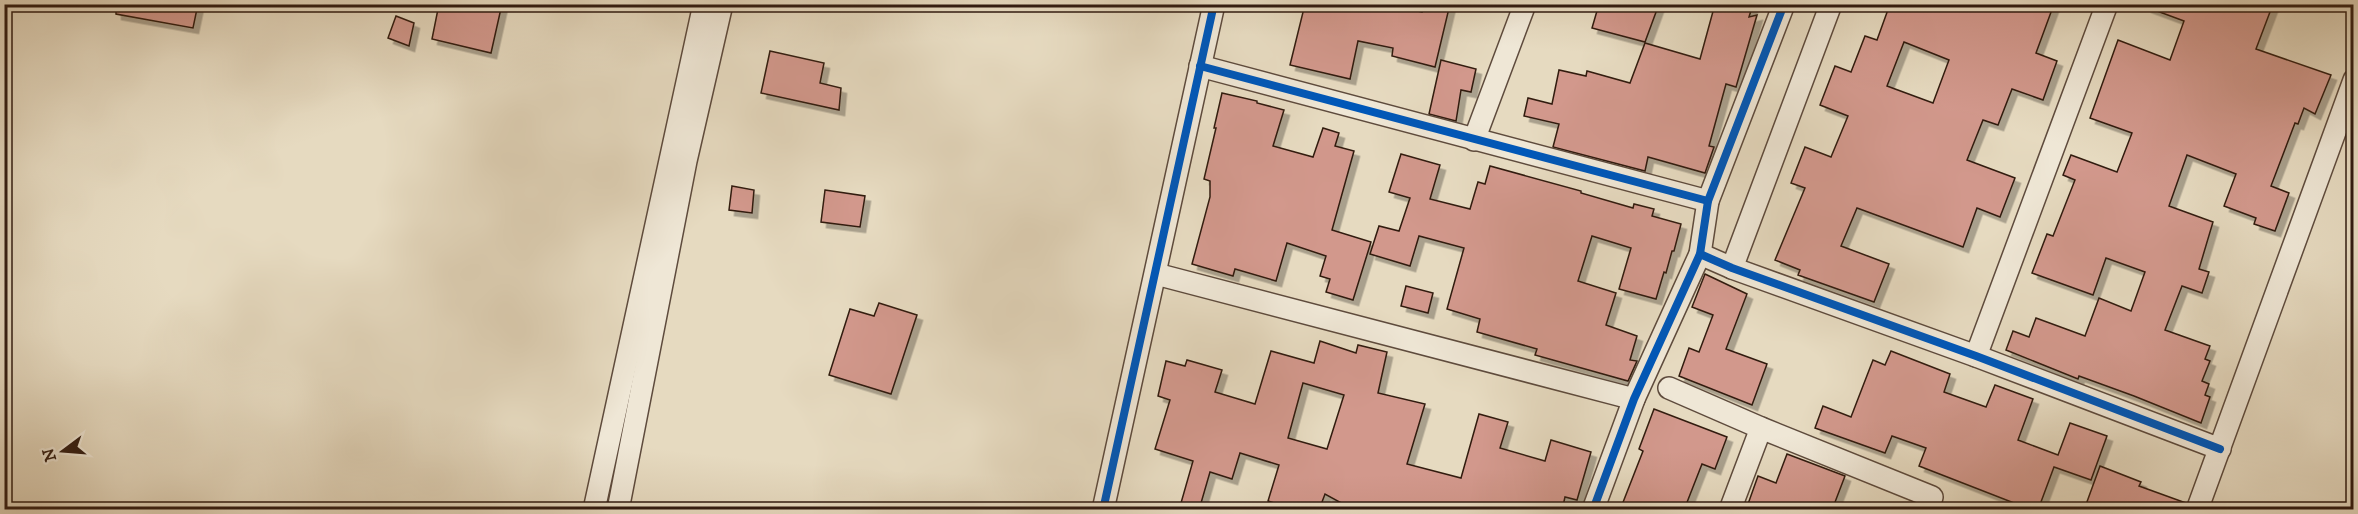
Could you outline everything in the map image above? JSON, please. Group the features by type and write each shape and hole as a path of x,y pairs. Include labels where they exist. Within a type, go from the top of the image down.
{"street":[{"path":"594,510 704,4"},
{"path":"618,510 686,161 722,4"},
{"path":"1104,509 1214,4"},
{"path":"1474,140 1525,4"},
{"path":"1593,510 1634,399 1700,254 1708,201 1784,4"},
{"path":"1732,268 1831,4"},
{"path":"1976,356 2107,4"},
{"path":"1200,66 1708,201"},
{"path":"2197,510 2354,80"},
{"path":"1700,254 1732,268 1976,356 2220,449"},
{"path":"1156,274 1634,399"},
{"path":"1669,388 1932,497 1928,510"},
{"path":"1730,510 1761,428"}],"building":[{"path":"116,4 198,4 193,28 116,14"},
{"path":"439,4 502,4 491,53 432,39"},
{"path":"1305,4 1389,4 1422,12 1423,4 1450,4 1435,67 1392,56 1393,48 1358,41 1350,79 1290,65"},
{"path":"1599,4 1659,4 1645,42 1592,28"},
{"path":"1715,4 1753,4 1749,17 1757,15 1736,87 1726,84 1709,146 1714,147 1705,173 1648,157 1645,171 1553,147 1559,124 1524,116 1528,98 1552,104 1559,70 1586,76 1587,71 1630,83 1645,43 1700,59"},
{"path":"1890,4 2054,4 2036,53 2057,61 2043,100 2012,89 1998,125 1983,120 1967,160 2015,178 2000,217 1977,208 1963,247 1857,208 1841,246 1889,264 1874,302 1798,275 1800,270 1775,260 1805,188 1791,183 1805,147 1831,157 1848,116 1820,105 1835,66 1851,72 1865,36 1877,40","holes":["1904,42 1949,60 1933,103 1887,86"]},
{"path":"2146,4 2273,4 2256,49 2331,75 2315,114 2304,108 2298,124 2295,123 2271,186 2289,193 2275,231 2254,224 2256,218 2224,206 2236,174 2187,155 2169,206 2213,222 2199,269 2209,272 2202,293 2182,286 2165,330 2210,346 2205,359 2210,361 2202,381 2209,384 2205,395 2210,397 2201,423 2079,376 2078,379 2006,350 2013,331 2029,337 2036,318 2085,336 2099,298 2131,311 2145,272 2106,258 2093,295 2032,273 2047,234 2053,236 2075,180 2063,175 2071,155 2117,172 2132,133 2090,118 2118,40 2170,60 2184,21 2146,7"},
{"path":"396,16 414,23 409,46 388,38"},
{"path":"770,51 824,63 820,83 841,88 839,110 761,93"},
{"path":"1441,60 1476,69 1471,92 1461,90 1456,121 1429,114"},
{"path":"1222,93 1284,110 1273,146 1313,157 1323,128 1339,133 1335,146 1354,151 1332,230 1371,242 1353,300 1326,292 1330,279 1320,276 1326,256 1287,243 1276,281 1235,269 1233,276 1192,264 1210,197 1210,181 1204,179"},
{"path":"1401,154 1440,165 1430,199 1470,209 1478,182 1485,184 1490,166 1633,208 1634,204 1654,209 1652,216 1681,224 1674,251 1672,251 1666,273 1664,272 1656,299 1619,289 1631,248 1592,236 1578,281 1616,293 1606,325 1637,336 1630,360 1637,361 1628,381 1535,355 1537,349 1477,332 1480,319 1447,309 1464,248 1419,236 1410,266 1370,254 1379,226 1399,231 1410,198 1389,192"},
{"path":"732,186 754,190 752,213 729,210"},
{"path":"825,190 865,196 860,227 821,222"},
{"path":"1705,274 1747,294 1726,349 1767,364 1752,405 1679,376 1689,348 1699,352 1713,315 1692,307"},
{"path":"1406,286 1433,293 1428,313 1401,306"},
{"path":"879,303 917,315 891,394 829,375 850,309 874,316"},
{"path":"1320,341 1356,353 1358,345 1387,352 1378,393 1425,404 1407,464 1461,478 1479,414 1508,422 1500,448 1545,461 1551,440 1591,452 1577,500 1565,497 1562,510 1354,510 1325,494 1319,510 1295,510 1268,501 1279,465 1240,453 1232,479 1210,472 1199,510 1179,510 1193,461 1155,449 1170,400 1158,396 1166,361 1185,366 1187,360 1222,370 1215,392 1255,404 1271,351 1314,363","holes":["1303,383 1344,395 1327,449 1288,438"]},
{"path":"1891,351 1950,374 1944,392 1986,407 1995,385 2033,399 2018,440 2058,455 2070,423 2107,436 2091,480 2054,467 2038,510 2032,510 1919,466 1926,448 1892,436 1885,453 1815,428 1823,406 1851,417 1873,360 1885,365"},
{"path":"1654,409 1727,437 1715,469 1702,464 1684,510 1620,510 1643,451 1639,449"},
{"path":"1787,454 1845,476 1832,510 1761,510 1748,504 1758,476 1776,483"},
{"path":"2100,466 2141,482 2139,486 2186,503 2185,510 2084,510"}],"cycle path":[{"path":"1103,510 1214,4"},
{"path":"1593,510 1634,399 1700,254 1708,201 1784,4"},
{"path":"1200,66 1708,201"},
{"path":"1700,254 1732,268 1976,356 2220,449"}]}
